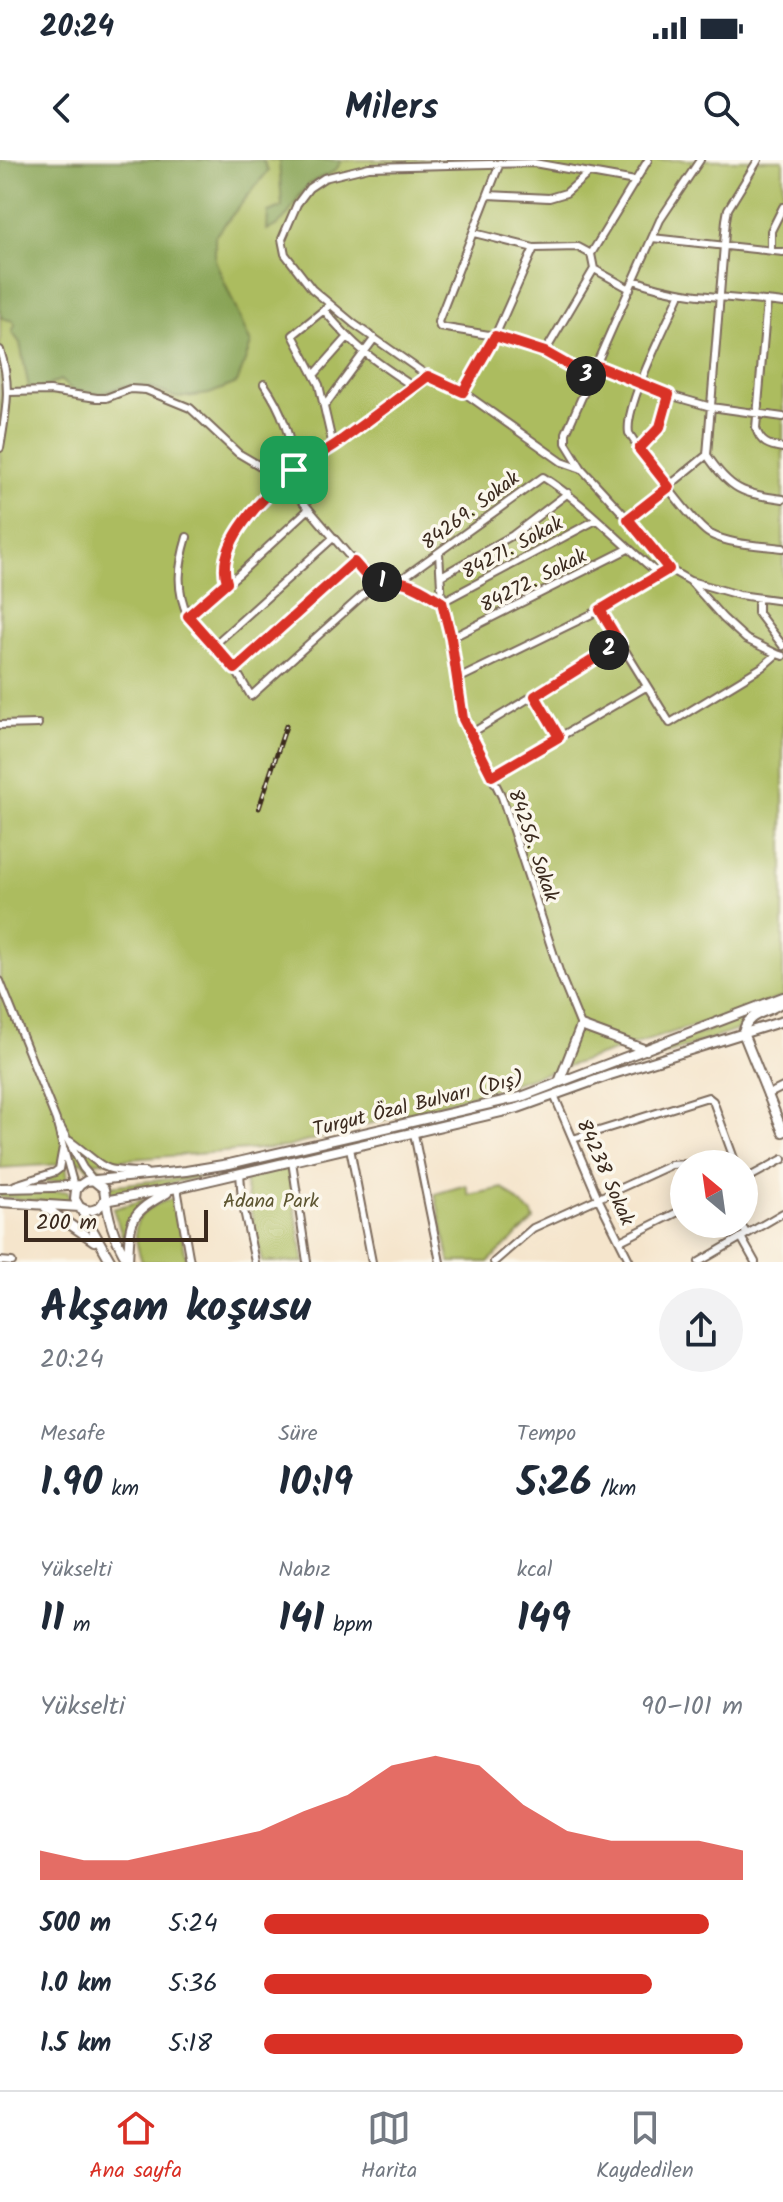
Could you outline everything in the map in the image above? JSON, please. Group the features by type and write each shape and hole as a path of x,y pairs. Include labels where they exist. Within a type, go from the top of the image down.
{"main road":[{"path":"783,999 750,1016 743,1033 783,1132"},
{"name":"Turgut Özal Bulvarı (Dış)","path":"94,1181 229,1164 521,1097 783,999"},
{"name":"Turgut Özal Bulvarı (Dış)","path":"104,1201 177,1188 518,1108 783,1021"},
{"path":"559,1082 581,1026 647,1050"},
{"path":"2,1188 76,1187 86,1181 94,1181 104,1189 112,1230 128,1262"},
{"path":"76,1187 75,1199 111,1262"},
{"path":"128,1262 129,1234 136,1214 143,1206 177,1188"},
{"path":"0,1202 94,1210 104,1201"},
{"path":"42,1205 101,1246"}],"street":[{"path":"545,352 594,269 591,254 648,160"},
{"path":"700,160 660,220 589,377 566,433 566,443 582,469 669,569 690,581 758,598 783,600"},
{"path":"744,160 756,163 728,209 707,455 718,472 745,494 783,499"},
{"path":"414,387 364,354 347,338 283,248 284,234 297,204 309,188 324,178 369,167 500,163 534,163 635,181"},
{"path":"500,163 438,322 440,327 495,336 545,352 589,377"},
{"path":"488,195 549,198 566,193 589,173"},
{"path":"771,251 771,231 783,207"},
{"path":"474,233 534,248 578,247 591,254"},
{"path":"652,238 783,252"},
{"path":"463,392 495,336 534,248"},
{"path":"594,269 630,289"},
{"path":"634,280 680,294 720,295 783,303"},
{"path":"680,294 641,383 627,422 629,433 708,534 732,541 783,548"},
{"path":"767,301 757,413 759,436 766,445 783,448"},
{"path":"327,308 428,376 463,392 562,462 582,469"},
{"path":"327,308 293,335 315,374 326,404 333,446"},
{"path":"315,374 347,338"},
{"path":"326,404 374,339"},
{"path":"0,350 9,392 0,448"},
{"path":"595,365 669,395 711,407 783,417"},
{"path":"227,582 223,571 225,556 233,537 284,480 428,376"},
{"path":"264,384 283,415 291,441 294,470"},
{"path":"9,392 67,393 106,398 130,389 146,390 190,408 238,453 284,480 374,585"},
{"path":"639,449 660,427 669,395"},
{"path":"628,519 707,455"},
{"name":"84269. Sokak","path":"400,580 543,477 568,493 660,575"},
{"path":"441,576 513,535 568,493"},
{"path":"188,616 309,509"},
{"name":"84271. Sokak","path":"442,602 596,520"},
{"path":"187,537 180,560 179,584 183,604 188,616 235,669 251,696 374,585 388,579 400,580 442,602"},
{"path":"213,646 333,538"},
{"name":"84272. Sokak","path":"451,638 628,549"},
{"name":"84256. Sokak","path":"439,553 442,602 451,638 463,719 502,797 561,977 581,1026"},
{"path":"235,669 354,562"},
{"path":"458,679 600,610 669,569"},
{"path":"690,581 746,639 780,655"},
{"path":"758,598 758,613 783,646"},
{"path":"600,610 670,723 780,655"},
{"path":"470,734 620,643"},
{"path":"492,776 646,687"},
{"path":"535,696 559,737"},
{"path":"0,725 38,724"},
{"path":"0,981 56,1120 76,1187"},
{"path":"767,1095 783,1087"},
{"name":"84238 Sokak","path":"554,1095 598,1198 630,1262"},
{"path":"573,1139 708,1097 713,1101 731,1150"},
{"path":"56,1120 83,1168 94,1181"},
{"path":"414,1134 440,1262"},
{"path":"70,1141 94,1163 108,1170 152,1174"},
{"path":"2,1188 55,1172 59,1169 63,1147"},
{"path":"350,1148 372,1262"},
{"path":"758,1172 783,1159"},
{"path":"292,1161 307,1262"},
{"path":"494,1262 533,1228 670,1165"},
{"path":"240,1173 242,1201 255,1262"},
{"path":"177,1188 190,1262"},
{"path":"758,1228 783,1213"},
{"path":"620,1241 670,1216"},
{"path":"699,1262 741,1238"},
{"path":"745,1238 755,1262"},
{"path":"0,1261 12,1262"}],"green space":[{"path":"0,160 783,160 783,997 505,1086 287,1147 91,1162 111,1174 124,1174 112,1175 91,1171 83,1162 77,1163 85,1177 77,1179 72,1163 66,1163 68,1180 33,1183 54,1175 63,1164 0,1168"},
{"path":"0,160 263,160 268,171 215,236 215,260 251,344 237,383 209,394 177,398 152,388 128,385 99,394 72,390 60,380 39,390 29,388 20,343 12,332 15,325 13,321 2,318 0,313"},
{"path":"279,160 342,160 332,173 304,189 288,215 267,230 268,212 282,207"},
{"path":"745,1017 738,1030 516,1104 111,1197 108,1186 184,1177 515,1102"},
{"name":"Adana Park","path":"288,1168 304,1262 262,1262 244,1179"},
{"path":"466,1185 469,1195 503,1188 532,1214 534,1220 488,1262 450,1262 435,1194"},
{"path":"68,1191 70,1204 0,1197 0,1193"},
{"path":"175,1198 187,1262 142,1262 136,1237 138,1220 151,1207"},
{"path":"146,1199 130,1217 124,1241 113,1209"}],"railway":[{"path":"259,808 286,726"}],"route":[{"path":"495,336 545,352 589,377 595,365 669,395 660,427 639,449 669,487 628,519 669,569 600,610 620,643 535,696 559,737 492,776 463,719 451,638 442,602 421,589 403,580 388,579 374,585 354,562 235,669 188,616 227,582 223,571 225,556 233,537 294,470 333,446 428,376 463,392 495,336"}]}
